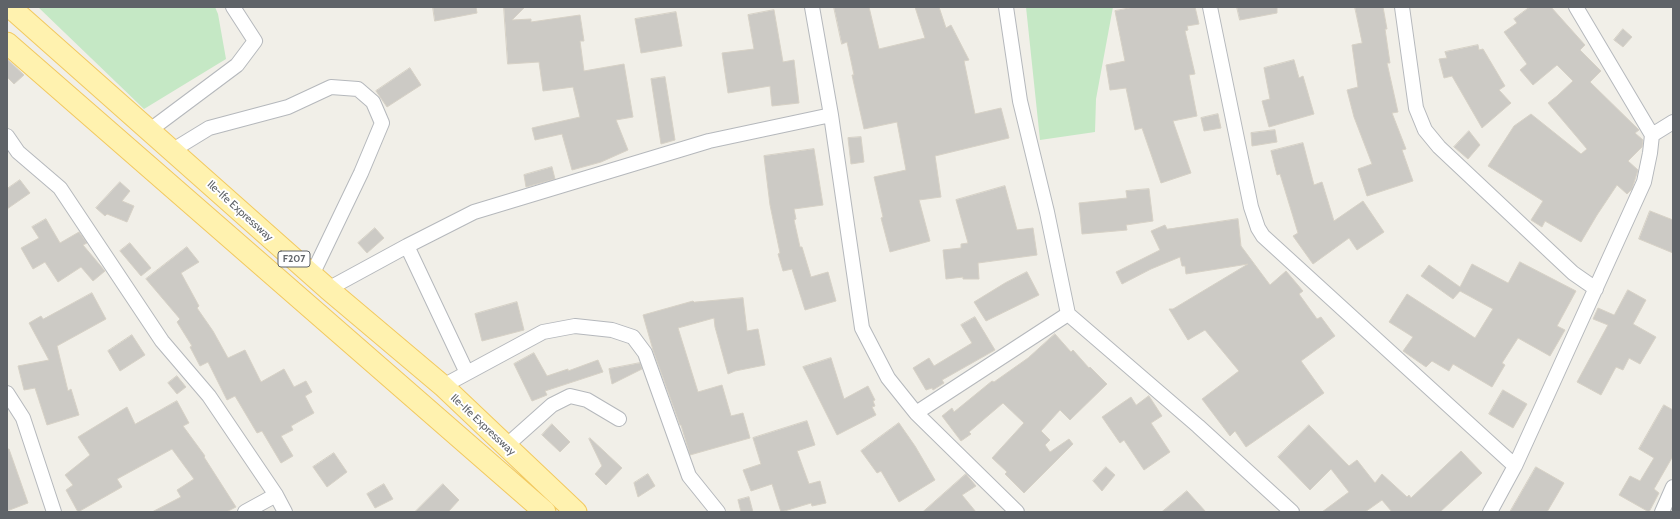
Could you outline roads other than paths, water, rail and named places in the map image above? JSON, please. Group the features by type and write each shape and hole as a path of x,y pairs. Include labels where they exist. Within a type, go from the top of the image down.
{"main road":[{"name":"Ile-Ife Expressway","path":"10,7 173,150 312,275 443,386 576,512"},
{"name":"Ile-Ife Expressway","path":"7,43 220,230 523,491 545,512"},
{"path":"220,230 243,213"}],"street":[{"path":"150,130 237,65 255,41 233,7"},
{"path":"812,7 862,328 888,378 916,413 1017,512"},
{"path":"1006,7 1020,101 1047,212 1068,314 1198,426 1292,512"},
{"path":"1210,7 1251,207 1258,228 1263,236 1515,466"},
{"path":"1402,7 1416,108 1425,130 1439,147 1573,273 1596,289"},
{"path":"1490,512 1515,466 1644,182 1650,153 1652,135 1576,7"},
{"path":"173,150 209,128 288,107 331,86 358,89 373,102 382,122 361,173 312,275"},
{"path":"328,289 474,212 709,141 830,115"},
{"path":"1652,135 1673,122"},
{"path":"7,136 13,155 60,188 162,341 209,396 276,495 285,512"},
{"path":"407,246 467,373"},
{"path":"916,413 1068,314"},
{"path":"443,386 543,332 575,326 612,330 633,337 645,352 689,476 718,512"},
{"path":"7,393 22,418 54,512"},
{"path":"506,446 552,405 570,396 587,400 619,419"},
{"path":"1662,512 1673,487"},
{"path":"245,512 276,495"}]}
